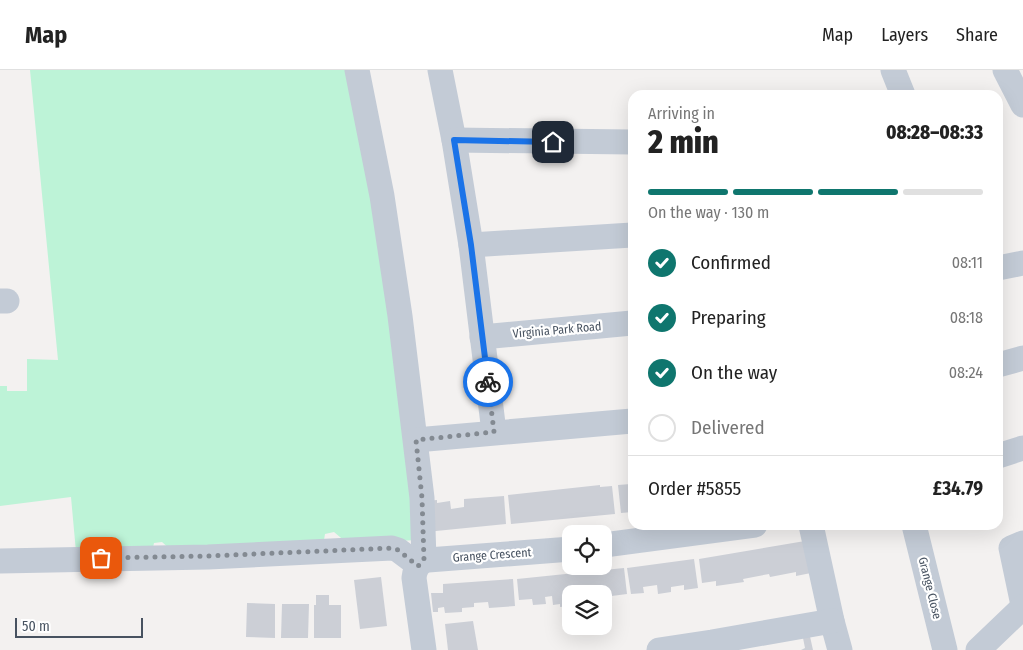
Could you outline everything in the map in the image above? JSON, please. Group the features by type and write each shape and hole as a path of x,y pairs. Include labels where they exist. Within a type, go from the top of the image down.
{"street":[{"path":"357,70 382,196 416,440 422,498 419,565 414,578 424,650"},
{"path":"893,70 901,90"},
{"path":"440,74 454,140 471,245 494,432"},
{"path":"454,140 628,142"},
{"path":"471,245 628,235"},
{"path":"1003,267 1023,263"},
{"name":"Virginia Park Road","path":"482,337 628,323"},
{"path":"1003,364 1023,358"},
{"path":"416,440 628,420"},
{"path":"1003,454 1023,448"},
{"path":"612,544 717,530"},
{"path":"812,530 840,650"},
{"name":"Grange Close","path":"915,530 945,650"},
{"path":"978,650 1023,606 1011,548 1023,543"},
{"path":"0,561 208,556 392,548 398,550 419,565"},
{"name":"Grange Crescent","path":"419,565 562,550"},
{"path":"659,650 832,621"}],"green space":[{"path":"30,70 347,70 373,196 419,540 347,543 334,532 325,534 323,546 173,552 162,542 154,543 152,552 76,552 71,497 0,506 0,386 7,386 7,391 27,391 27,359 58,360"}],"building":[{"path":"628,484 628,512 621,513 618,485"},
{"path":"600,485 600,487 612,486 615,514 511,524 508,495"},
{"path":"504,496 506,524 426,532 424,501 437,500 437,503 450,501 451,509 464,507 464,499"},
{"path":"805,541 811,573 796,576 796,572 770,577 769,574 743,579 744,582 716,586 716,581 702,583 699,559"},
{"path":"694,559 698,588 684,590 684,585 671,587 671,592 658,594 657,585 643,587 644,593 631,594 627,568"},
{"path":"624,568 627,594 612,596 612,585 562,585 562,607 560,607 560,604 553,605 552,596 545,597 546,604 533,605 532,599 519,600 517,579 562,574 612,575 612,569"},
{"path":"381,577 387,626 360,629 354,580"},
{"path":"513,579 515,606 489,608 488,602 474,603 474,607 462,608 462,612 445,613 444,607 438,608 438,612 433,612 431,593 443,593 443,584"},
{"path":"316,595 329,595 329,605 341,605 341,638 314,638 314,605 316,605"},
{"path":"247,603 275,604 275,638 246,637"},
{"path":"282,604 309,604 308,638 281,638"},
{"path":"473,621 478,650 448,650 445,624"},
{"path":"809,632 813,650 801,650 805,648 802,633"}],"way so far":[{"path":"101,558 208,556 392,548 398,550 418,566 424,560 422,498 416,440 494,432 488,382"}],"route":[{"path":"488,382 471,245 454,140 553,142"}]}
